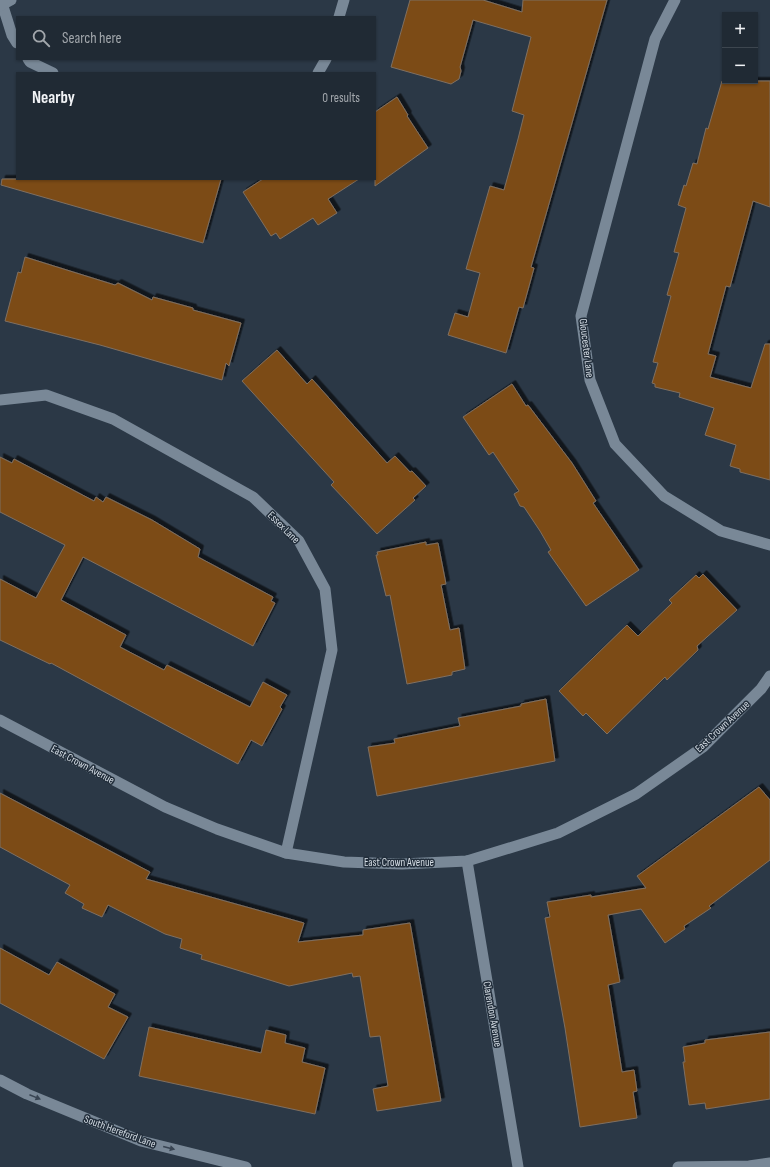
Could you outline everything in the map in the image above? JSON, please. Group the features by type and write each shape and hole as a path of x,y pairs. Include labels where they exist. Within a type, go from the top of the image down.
{"street":[{"path":"339,16 344,0"},
{"name":"Gloucester Lane","path":"675,0 655,39 582,316 590,380 615,444 664,496 721,531 770,545"},
{"path":"4,3 12,35 16,41"},
{"path":"29,60 51,72"},
{"path":"319,72 325,60"},
{"name":"Essex Lane","path":"0,400 46,395 113,419 253,497 299,541 325,589 332,650 286,853"},
{"name":"East Crown Avenue","path":"0,720 165,807 217,829 286,853 344,862 402,864 467,861 558,833 636,794 703,747 761,689 770,676"},
{"name":"Clarendon Avenue","path":"467,861 518,1167"},
{"name":"South Hereford Lane","path":"0,1080 27,1094 141,1141 246,1167"},
{"path":"678,1167 748,1166 770,1164"}],"building":[{"path":"410,0 483,0 522,12 523,0 607,0 531,267 534,268 523,308 519,307 506,353 448,335 455,313 468,317 480,273 466,269 490,186 504,190 524,115 512,111 531,37 473,20 460,67 461,71 459,79 451,84 391,67"},
{"path":"722,81 722,84 758,84 758,81 770,81 770,207 753,201 730,287 726,286 708,354 716,356 710,377 751,388 765,344 770,344 770,480 740,472 740,469 730,466 736,445 705,435 714,408 679,397 680,393 655,387 655,384 652,383 658,363 653,362 671,296 667,295 679,253 674,252 686,208 678,205 693,163 697,164 706,128 708,129"},
{"path":"397,97 408,115 407,116 428,148 375,186 376,180 376,111"},
{"path":"2,179 221,180 203,243 1,185"},
{"path":"261,180 357,180 328,199 337,213 318,225 313,218 280,239 276,233 271,236 243,192"},
{"path":"25,257 115,285 118,283 152,300 153,297 241,323 229,366 226,363 222,380 100,345 5,321 18,272 21,273"},
{"path":"277,350 307,384 312,379 387,463 395,456 426,486 413,498 415,500 377,534 331,485 334,482 242,381"},
{"path":"512,384 526,406 528,405 572,463 596,501 593,503 639,570 586,606 548,552 551,550 540,531 524,507 520,506 514,494 519,491 493,452 489,455 463,417"},
{"path":"0,457 12,463 14,459 94,501 96,497 103,502 106,497 152,520 200,549 198,557 273,597 271,601 275,603 253,646 83,557 61,600 126,635 120,647 164,670 167,665 250,707 263,682 287,695 280,707 282,709 262,746 251,740 238,764 51,663 50,664 0,640 0,579 36,598 65,545 0,512"},
{"path":"426,542 426,545 438,543 446,584 441,585 450,630 459,628 465,669 452,672 452,675 407,684 390,595 386,596 376,555 378,555 377,552"},
{"path":"703,574 737,610 697,646 698,650 667,680 665,677 607,734 586,713 583,716 559,691 627,625 638,636 672,603 669,600 696,575 699,578"},
{"path":"546,699 555,761 377,796 368,747 395,743 394,739 460,726 458,718 521,706 521,704"},
{"path":"759,787 770,800 770,860 709,906 711,908 684,926 685,929 665,943 641,909 608,915 620,982 608,985 622,1072 634,1070 637,1091 633,1092 637,1118 580,1127 565,1028 545,918 550,917 547,902 591,895 591,897 646,888 637,876"},
{"path":"0,793 150,872 146,879 304,923 298,942 363,935 363,930 410,923 441,1101 377,1111 373,1089 388,1086 380,1036 370,1037 360,976 353,977 352,973 289,986 201,959 202,955 180,948 182,939 165,934 108,905 102,917 82,908 84,904 65,893 70,885 0,847"},
{"path":"0,948 49,975 57,962 115,994 108,1007 128,1017 104,1059 0,1003"},
{"path":"149,1027 261,1053 266,1030 286,1035 285,1043 305,1048 302,1062 325,1068 315,1114 139,1076"},
{"path":"770,1032 770,1099 706,1109 705,1103 689,1105 683,1062 685,1062 683,1047 705,1043 705,1040"}]}
